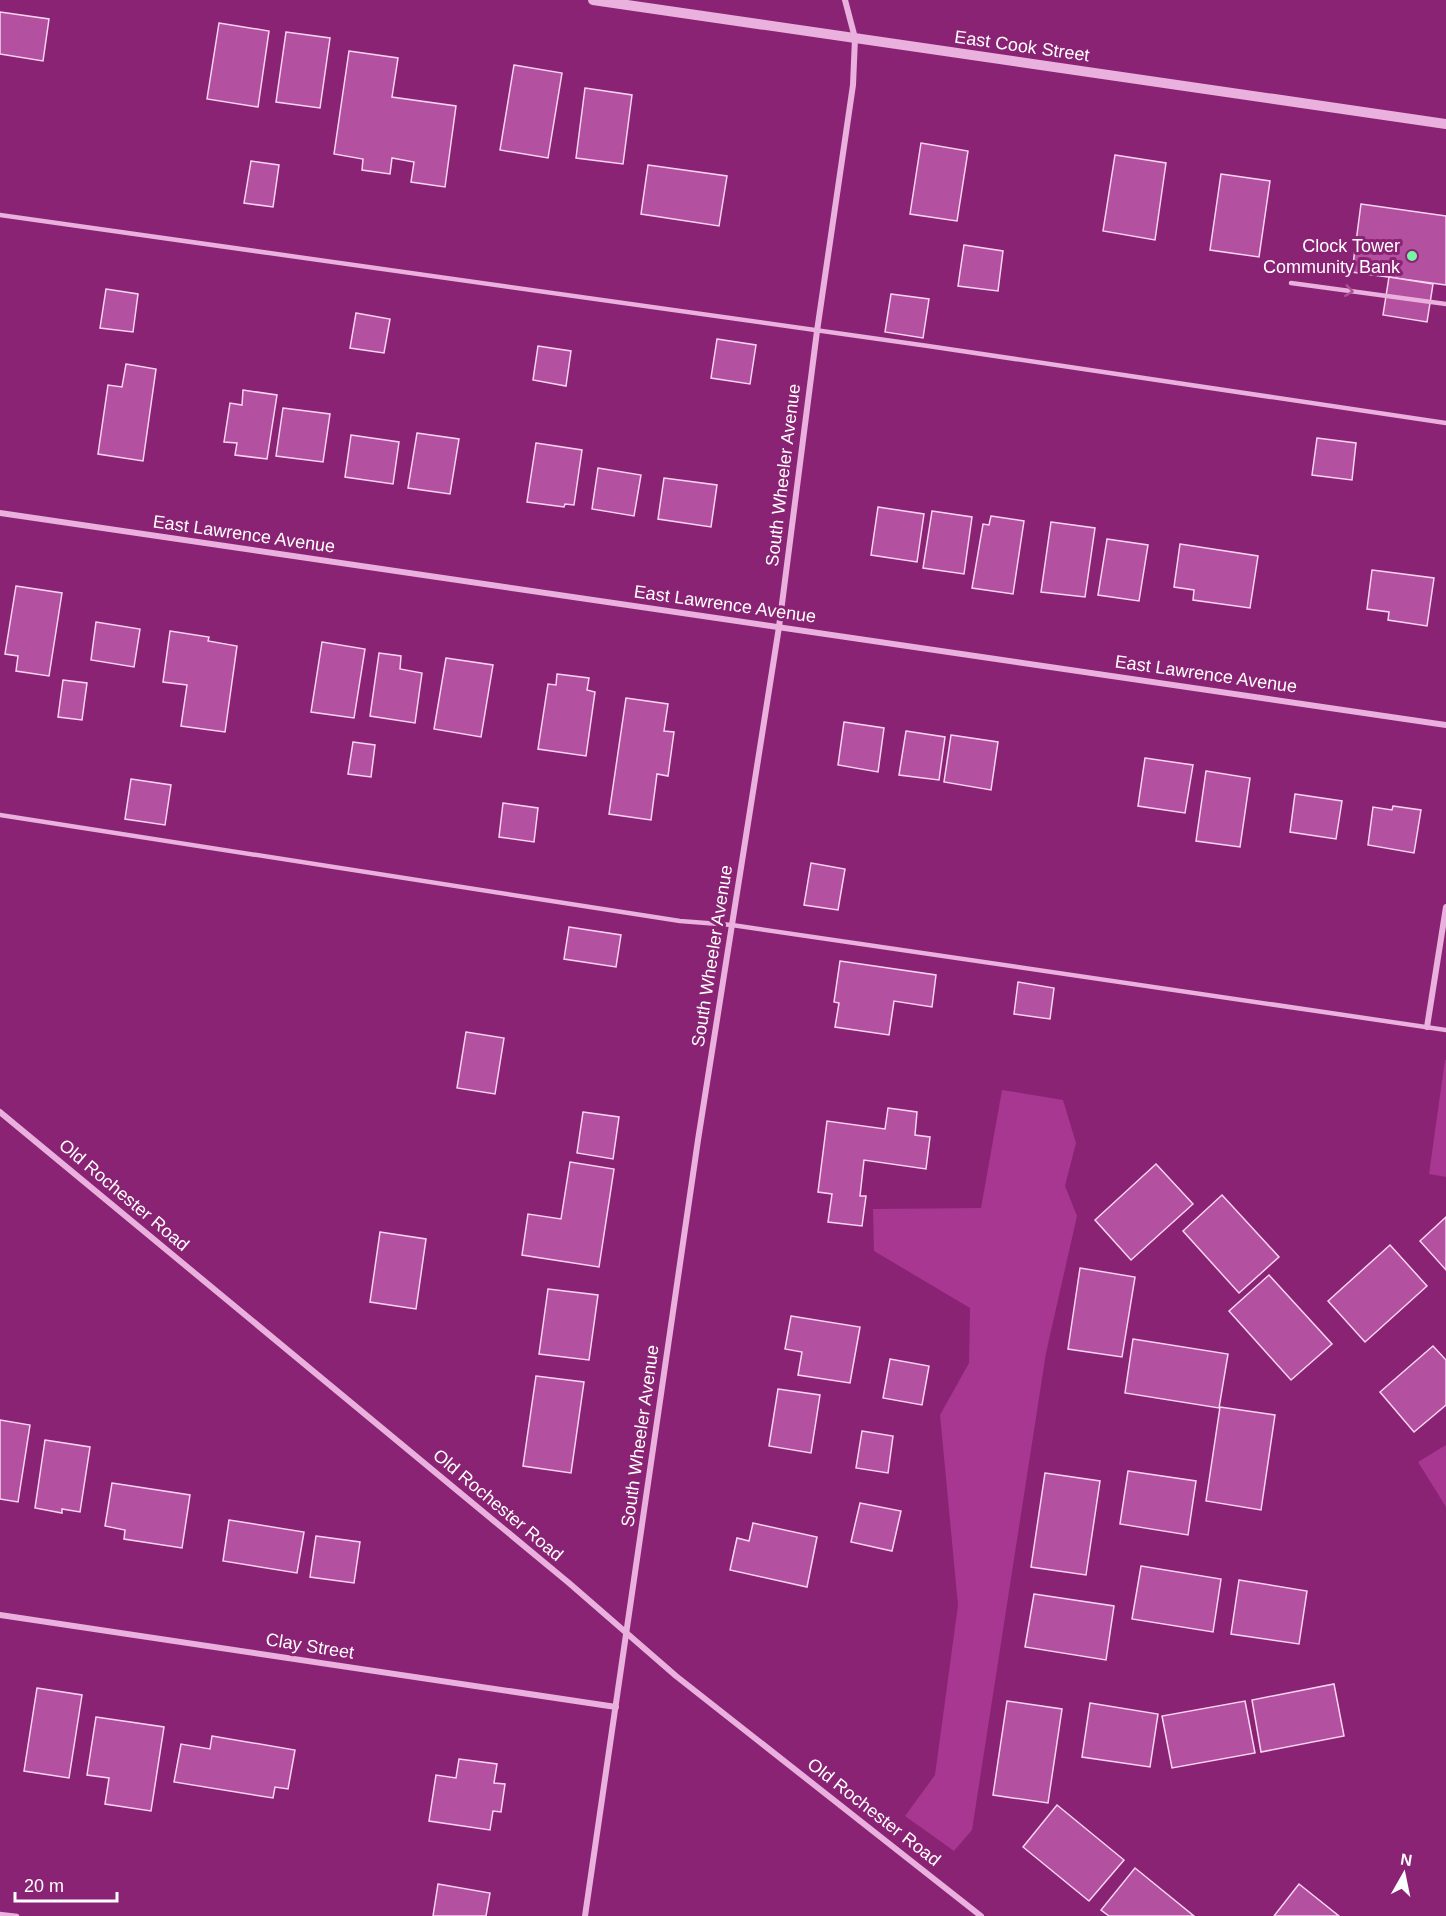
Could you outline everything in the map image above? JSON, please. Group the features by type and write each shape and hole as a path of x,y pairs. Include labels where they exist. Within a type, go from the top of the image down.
{"street":[{"name":"East Cook Street","path":"593,0 1446,124"},
{"name":"South Wheeler Avenue","path":"585,1916 698,1140 779,627 817,331 853,84 855,38 845,0"},
{"name":"East Lawrence Avenue","path":"0,513 1446,724"},
{"path":"1427,1027 1446,908"},
{"name":"Old Rochester Road","path":"0,1112 625,1630 676,1676 981,1916"},
{"name":"Clay Street","path":"0,1615 616,1707"}],"lane":[{"path":"0,215 1446,423"},
{"path":"1291,283 1446,304"},
{"path":"0,815 680,921 732,925 1446,1030"},
{"path":"0,1914 17,1916"}],"shaded area":[{"path":"1446,1060 1446,1177 1429,1174"},
{"path":"1002,1090 1063,1100 1076,1143 1065,1186 1077,1216 1046,1353 972,1830 954,1851 905,1816 935,1775 958,1605 940,1415 969,1363 970,1308 874,1251 873,1209 981,1208"},
{"path":"1446,1445 1446,1507 1418,1462"}],"building":[{"path":"0,12 49,19 43,61 0,54"},
{"path":"219,23 269,31 258,107 207,99"},
{"path":"286,32 330,38 320,108 276,102"},
{"path":"349,51 398,58 392,97 456,106 445,187 411,182 414,162 392,158 390,174 362,170 363,159 334,154"},
{"path":"514,65 562,73 548,158 500,150"},
{"path":"585,88 632,95 623,164 576,158"},
{"path":"921,143 968,151 957,221 910,214"},
{"path":"1115,155 1166,163 1155,240 1103,231"},
{"path":"251,161 279,165 273,207 244,203"},
{"path":"648,165 727,176 719,226 641,214"},
{"path":"1221,174 1270,181 1259,257 1210,250"},
{"path":"1361,204 1446,216 1446,285 1352,272"},
{"path":"964,245 1003,251 998,291 958,286"},
{"path":"1389,277 1433,284 1427,322 1383,315"},
{"path":"106,289 138,294 133,332 100,328"},
{"path":"891,294 929,299 923,338 885,332"},
{"path":"356,313 390,319 384,353 350,348"},
{"path":"717,339 756,345 750,384 711,378"},
{"path":"538,346 571,351 566,386 533,380"},
{"path":"126,364 156,369 143,461 98,454 108,385 122,387"},
{"path":"243,390 277,395 267,459 235,455 237,443 224,442 230,403 242,405"},
{"path":"283,408 330,414 323,462 276,456"},
{"path":"417,433 459,439 450,494 408,488"},
{"path":"351,435 399,442 393,484 345,477"},
{"path":"1317,438 1356,443 1352,480 1312,475"},
{"path":"536,443 582,450 574,505 565,504 564,507 527,502"},
{"path":"598,468 641,475 634,516 592,509"},
{"path":"664,478 717,485 711,527 658,519"},
{"path":"878,507 924,514 917,562 871,555"},
{"path":"932,511 972,517 964,574 923,568"},
{"path":"991,516 1024,521 1013,594 972,588 983,524 989,525"},
{"path":"1051,522 1095,528 1085,597 1041,592"},
{"path":"1107,539 1148,545 1139,601 1098,595"},
{"path":"1180,544 1258,556 1250,608 1193,600 1194,590 1174,587"},
{"path":"1372,570 1434,578 1427,626 1388,620 1389,612 1367,609"},
{"path":"16,586 62,593 49,676 16,671 18,656 5,654"},
{"path":"96,622 140,629 134,667 91,660"},
{"path":"170,631 209,637 208,641 237,646 225,732 181,726 187,685 163,682"},
{"path":"322,642 365,649 354,718 311,712"},
{"path":"379,653 401,656 400,669 422,673 415,723 370,716"},
{"path":"446,658 493,665 481,737 434,729"},
{"path":"557,674 589,678 587,690 595,692 586,756 538,749 548,684 556,685"},
{"path":"63,680 87,683 82,720 58,717"},
{"path":"626,698 668,704 664,731 674,732 668,776 657,774 651,820 609,814"},
{"path":"844,722 884,728 878,772 838,765"},
{"path":"906,731 945,737 939,780 899,775"},
{"path":"951,735 998,742 991,790 944,782"},
{"path":"353,742 375,745 371,777 348,774"},
{"path":"1145,758 1193,765 1185,813 1138,806"},
{"path":"1206,771 1250,778 1240,847 1196,841"},
{"path":"131,779 171,785 165,825 125,819"},
{"path":"1295,794 1342,801 1336,839 1290,832"},
{"path":"503,803 538,808 534,842 499,837"},
{"path":"1393,806 1421,810 1414,853 1368,845 1373,807 1392,810"},
{"path":"811,863 845,869 838,910 804,905"},
{"path":"569,927 621,935 616,967 564,959"},
{"path":"840,961 936,975 932,1007 894,1001 889,1035 835,1027 839,1003 834,1002"},
{"path":"1018,982 1054,988 1050,1019 1014,1014"},
{"path":"466,1032 504,1038 495,1094 457,1088"},
{"path":"888,1108 917,1112 915,1135 930,1137 926,1169 864,1160 860,1196 866,1196 862,1226 828,1222 832,1194 818,1192 827,1121 885,1129"},
{"path":"583,1112 619,1117 613,1159 577,1153"},
{"path":"570,1162 614,1169 599,1267 522,1255 528,1214 561,1219"},
{"path":"1156,1164 1193,1204 1131,1260 1095,1220"},
{"path":"1222,1195 1279,1257 1239,1293 1183,1231"},
{"path":"1446,1217 1446,1270 1420,1241"},
{"path":"380,1232 426,1239 416,1309 370,1302"},
{"path":"1390,1245 1427,1286 1365,1342 1328,1301"},
{"path":"1080,1268 1135,1277 1122,1357 1068,1349"},
{"path":"1269,1275 1332,1344 1291,1380 1229,1311"},
{"path":"548,1289 598,1295 589,1360 539,1354"},
{"path":"791,1316 860,1327 850,1383 798,1375 802,1352 785,1349"},
{"path":"1133,1339 1228,1354 1219,1408 1125,1393"},
{"path":"1433,1346 1446,1360 1446,1405 1414,1432 1380,1392"},
{"path":"890,1359 929,1366 922,1405 883,1398"},
{"path":"536,1376 584,1382 571,1473 523,1466"},
{"path":"778,1389 820,1395 811,1453 769,1446"},
{"path":"1220,1407 1275,1415 1261,1510 1206,1501"},
{"path":"0,1420 30,1425 18,1502 0,1499"},
{"path":"862,1431 893,1436 888,1473 856,1468"},
{"path":"45,1440 90,1447 80,1512 62,1509 62,1513 35,1508"},
{"path":"1128,1471 1196,1481 1188,1535 1120,1524"},
{"path":"1045,1473 1100,1481 1086,1575 1031,1567"},
{"path":"112,1483 190,1495 182,1548 124,1539 125,1530 105,1526"},
{"path":"860,1503 901,1511 892,1551 851,1542"},
{"path":"229,1520 304,1532 297,1573 223,1561"},
{"path":"753,1523 817,1537 807,1587 730,1570 737,1538 749,1541"},
{"path":"316,1536 360,1542 354,1583 310,1577"},
{"path":"1141,1566 1221,1579 1213,1632 1132,1619"},
{"path":"1239,1580 1307,1591 1299,1644 1231,1634"},
{"path":"1034,1594 1114,1606 1106,1660 1025,1647"},
{"path":"1334,1684 1344,1736 1261,1752 1252,1700"},
{"path":"37,1688 82,1695 69,1778 24,1771"},
{"path":"1007,1701 1062,1709 1048,1803 993,1795"},
{"path":"1245,1701 1255,1753 1172,1768 1162,1716"},
{"path":"1090,1703 1158,1714 1150,1767 1082,1757"},
{"path":"96,1717 164,1727 151,1811 105,1804 109,1778 87,1775"},
{"path":"212,1736 295,1750 288,1789 275,1787 273,1798 174,1782 181,1744 210,1749"},
{"path":"459,1759 497,1764 494,1783 505,1784 501,1812 493,1811 490,1830 429,1821 436,1775 456,1778"},
{"path":"1057,1805 1124,1860 1089,1901 1023,1847"},
{"path":"1135,1868 1194,1916 1109,1916 1101,1910"},
{"path":"438,1884 490,1893 486,1916 433,1916"},
{"path":"1299,1884 1339,1916 1274,1916"}],"place":[{"name":"Clock Tower Community Bank","path":"1412,256"}]}
